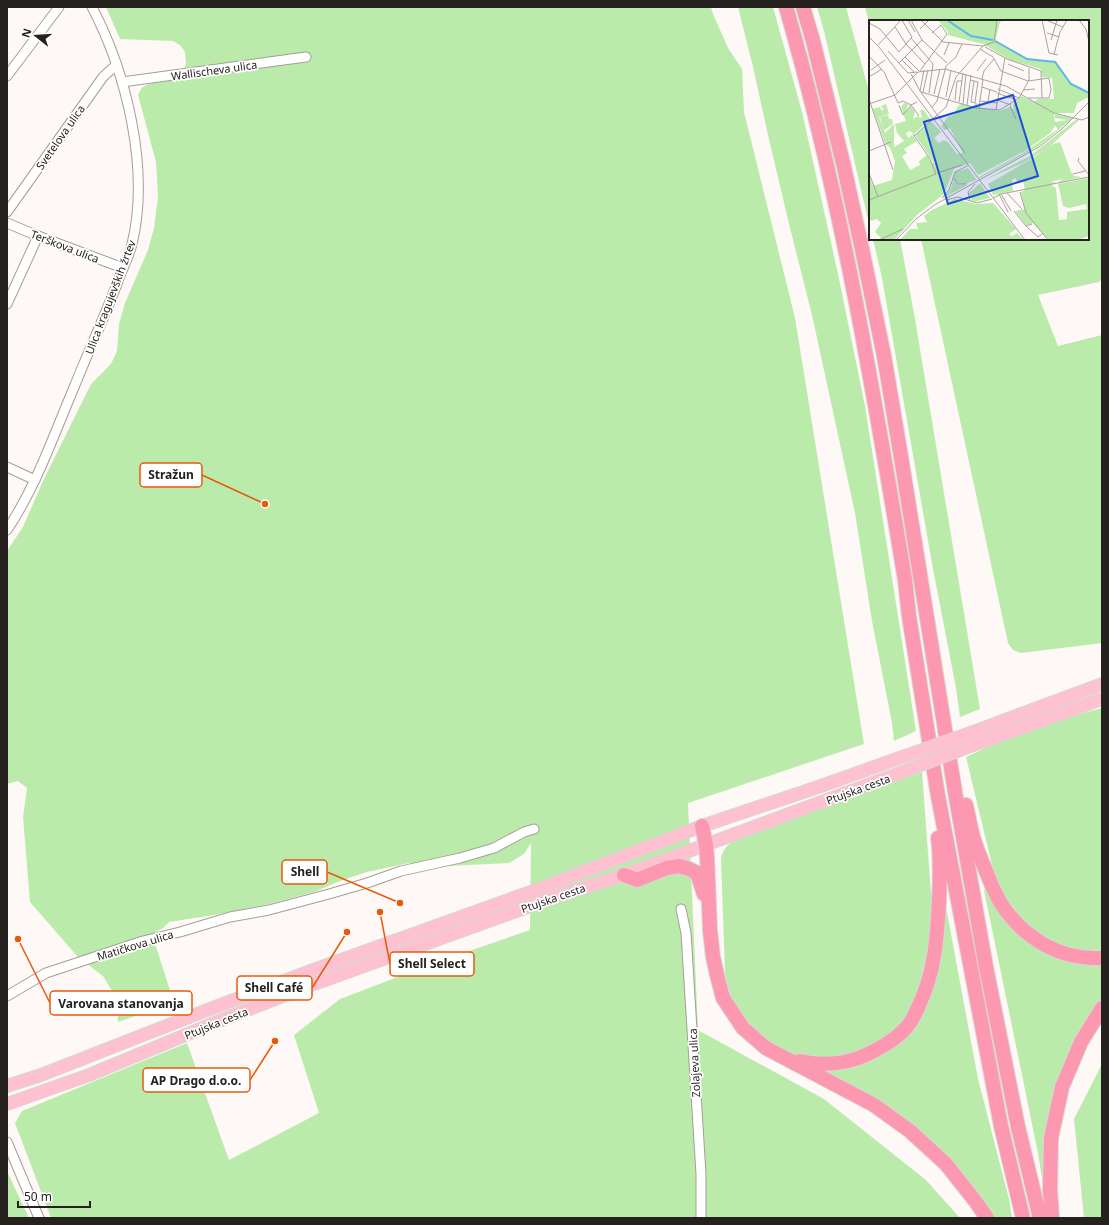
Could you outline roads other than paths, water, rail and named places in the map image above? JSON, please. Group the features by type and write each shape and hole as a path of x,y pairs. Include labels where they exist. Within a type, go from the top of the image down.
{"highway":[{"path":"786,7 827,168 867,358 905,580 909,616 938,796 1001,1126 1023,1218"},
{"path":"803,7 813,41 844,167 884,356 955,792 989,982 1018,1127 1040,1218"},
{"path":"955,792 966,802 976,845 983,863 1000,902 1014,921 1032,937 1058,951 1079,957 1102,958"},
{"path":"784,1057 822,1064 845,1062 862,1057 882,1048 907,1027 927,989 934,958 940,871 934,815 938,796"},
{"path":"702,826 706,845 709,913 713,957 723,998 743,1028 766,1048 874,1105 910,1131 946,1164 987,1218"},
{"path":"624,875 637,880 667,868 680,866 689,869 697,874 703,888 709,913"},
{"path":"1052,1218 1050,1188 1051,1138 1062,1087 1081,1042 1102,1008"}],"main road":[{"name":"Ptujska cesta","path":"7,1086 42,1075 306,972 536,890 702,826 821,786 1102,684"},
{"name":"Ptujska cesta","path":"7,1104 89,1075 306,986 561,895 624,875 976,744 1102,699"}],"street":[{"path":"7,76 59,7"},
{"name":"Ulica kragujevških žrtev","path":"7,530 11,517 35,480 102,322 131,246 136,222 138,171 134,140 122,82 102,27 92,7"},
{"name":"Wallischeva ulica","path":"122,82 306,57"},
{"name":"Svetelova ulica","path":"7,212 103,77 116,65"},
{"name":"Terškova ulica","path":"7,223 123,268"},
{"path":"7,304 38,236"},
{"path":"7,467 35,480"},
{"name":"Matičkova ulica","path":"7,996 46,973 144,941 230,917 269,910 367,883 400,872 460,858 494,848 524,832 534,829"},
{"name":"Zolajeva ulica","path":"681,909 686,933 700,1174 701,1218"},
{"path":"7,1142 38,1218"}],"place":[{"name":"Stražun","path":"265,504"},
{"name":"Shell","path":"400,903"},
{"name":"Shell Select","path":"380,912"},
{"name":"Shell Café","path":"347,932"},
{"name":"Varovana stanovanja","path":"18,939"},
{"name":"AP Drago d.o.o.","path":"275,1041"}]}
